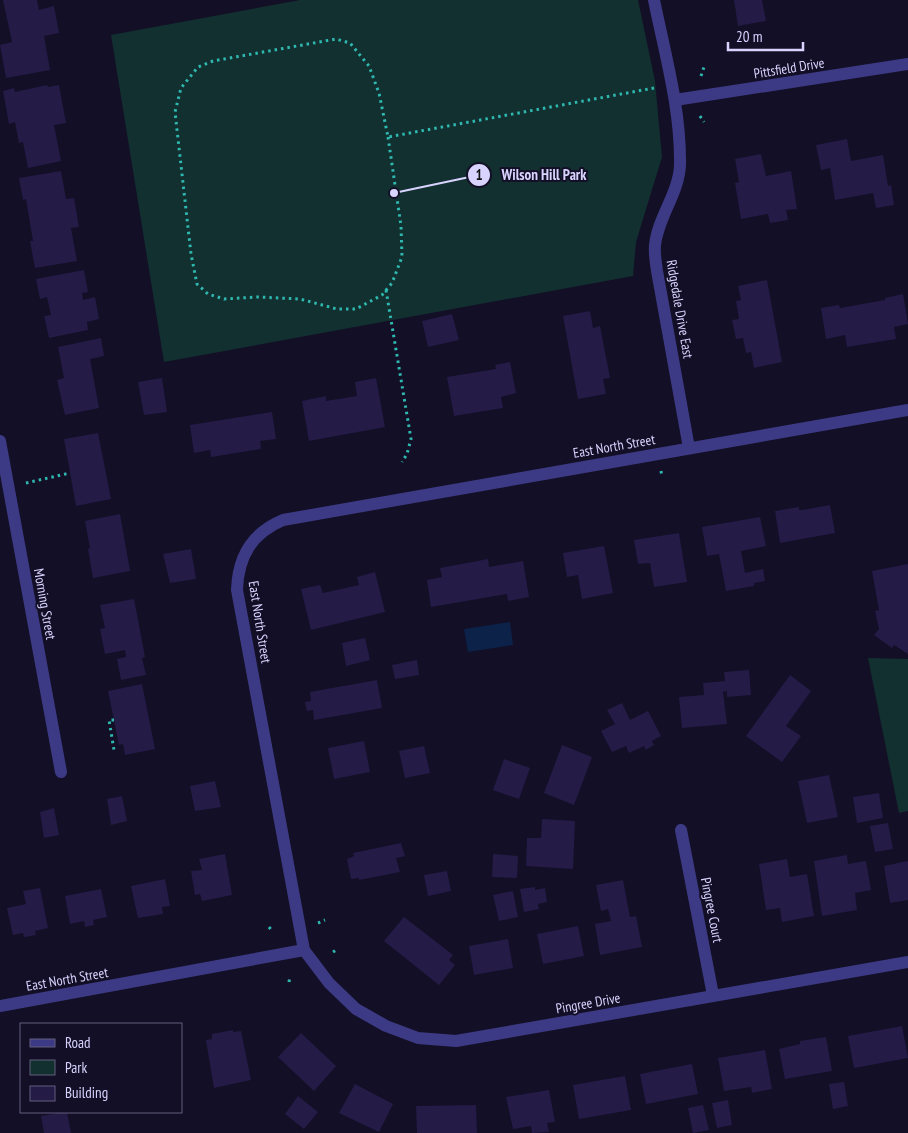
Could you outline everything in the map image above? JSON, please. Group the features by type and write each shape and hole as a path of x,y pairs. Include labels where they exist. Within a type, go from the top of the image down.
{"street":[{"name":"Ridgedale Drive East","path":"654,0 675,100 680,167 672,197 661,221 655,245 657,271 689,448"},
{"name":"Pittsfield Drive","path":"675,100 908,64"},
{"name":"East North Street","path":"0,1006 304,950 237,590 237,574 241,561 256,536 269,526 283,520 908,410"},
{"name":"Morning Street","path":"0,441 61,772"},
{"name":"Pingree Court","path":"681,830 713,995"},
{"name":"Pingree Drive","path":"304,950 329,984 356,1009 386,1026 418,1038 456,1041 908,962"}],"path":[{"path":"336,39 350,43 369,66 379,93 388,137 401,226 402,257 392,283 382,295 356,309 337,308 300,299 258,297 224,299 208,294 197,284 191,254 174,112 181,88 198,67 213,61 336,39"},
{"path":"702,76 704,67"},
{"path":"388,137 672,85"},
{"path":"700,116 704,122"},
{"path":"386,290 411,439 407,454 402,462"},
{"path":"8,486 70,473"},
{"path":"114,720 109,720 114,750"},
{"path":"318,923 325,920"},
{"path":"269,927 273,932"},
{"path":"333,952 338,948"},
{"path":"289,982 290,976"}],"green space":[{"path":"300,0 638,0 655,81 662,157 636,242 633,276 164,362 111,35"},
{"path":"868,658 908,659 908,811 899,813"}],"water":[{"path":"510,622 513,645 468,652 464,629"}],"building":[{"path":"3,0 37,0 39,10 54,6 59,33 44,36 50,70 6,78 0,45 12,42"},
{"path":"734,0 762,0 766,21 738,26"},
{"path":"47,85 48,87 59,85 66,123 54,125 61,161 28,168 23,142 19,143 15,122 9,124 3,91 14,88 15,92"},
{"path":"847,139 851,161 883,155 888,186 891,185 894,205 876,208 873,193 835,200 830,168 821,170 816,145"},
{"path":"761,154 766,176 791,171 797,209 786,210 788,220 770,223 768,214 741,219 735,183 739,182 735,159"},
{"path":"61,171 66,199 74,198 79,227 71,228 77,261 35,268 30,241 33,241 26,199 23,200 19,178"},
{"path":"84,270 88,292 82,293 83,300 95,297 99,319 87,322 88,330 49,338 44,316 51,315 47,297 40,299 36,279"},
{"path":"767,280 782,362 754,368 751,352 746,353 743,338 736,339 732,320 739,319 736,301 741,300 738,286"},
{"path":"903,294 908,324 894,327 896,339 847,347 845,335 826,339 821,308 839,305 840,308 885,300 885,298"},
{"path":"590,311 593,328 600,326 610,378 603,379 606,394 578,399 563,316"},
{"path":"452,314 459,340 428,347 422,321"},
{"path":"101,338 104,356 90,359 99,408 65,415 57,380 64,378 58,347"},
{"path":"510,362 516,393 501,397 503,408 454,416 447,377 496,369 495,365"},
{"path":"162,378 167,412 144,415 138,382"},
{"path":"376,378 385,427 309,441 302,401 326,396 326,401 357,396 355,382"},
{"path":"272,412 276,439 260,441 261,449 211,457 210,450 194,453 190,425"},
{"path":"98,433 111,499 76,506 64,439"},
{"path":"830,505 835,533 780,543 775,511 799,507 799,510 802,510"},
{"path":"120,514 130,571 93,578 85,521"},
{"path":"760,517 766,546 741,551 745,573 763,569 765,581 754,583 754,586 726,591 719,554 707,556 702,527"},
{"path":"679,533 687,582 654,587 650,563 638,564 634,540"},
{"path":"604,546 613,593 582,599 578,575 567,577 563,553"},
{"path":"191,549 196,579 170,583 163,554"},
{"path":"488,559 489,567 523,561 529,597 508,601 507,594 431,607 427,580 442,577 440,568"},
{"path":"908,564 908,654 894,645 892,648 874,635 879,629 875,611 879,610 872,571"},
{"path":"375,572 385,612 311,630 301,589 320,585 323,593 359,585 357,577"},
{"path":"134,599 145,657 142,658 146,675 121,680 117,659 126,657 125,650 105,654 100,629 105,628 100,605"},
{"path":"365,638 370,660 346,666 342,643"},
{"path":"417,660 419,675 395,679 392,665"},
{"path":"749,670 751,695 727,697 727,691 723,692 727,724 682,728 679,697 704,695 703,683 725,681 724,672"},
{"path":"790,675 811,691 786,726 801,736 782,762 746,736"},
{"path":"377,680 382,708 314,720 313,710 307,711 305,702 311,701 310,692"},
{"path":"142,684 155,749 125,755 123,744 119,745 108,691"},
{"path":"622,703 630,720 648,711 661,736 652,741 654,745 646,750 644,746 629,753 626,746 612,752 601,731 615,724 607,710"},
{"path":"364,741 370,772 334,779 328,748"},
{"path":"562,745 592,757 574,805 544,793"},
{"path":"424,746 430,773 405,778 399,751"},
{"path":"504,759 530,768 519,799 493,790"},
{"path":"829,775 838,817 807,823 798,781"},
{"path":"215,781 221,807 195,811 190,786"},
{"path":"879,793 883,818 857,823 853,797"},
{"path":"122,796 127,821 111,825 107,799"},
{"path":"54,808 59,835 44,838 40,812"},
{"path":"542,819 575,821 573,869 526,866 527,838 541,838"},
{"path":"888,823 893,849 875,852 870,826"},
{"path":"401,843 405,856 396,858 400,872 359,880 359,878 351,879 347,859 354,856 353,853"},
{"path":"225,854 232,895 202,901 200,894 195,895 191,871 202,870 199,859"},
{"path":"493,854 518,856 517,878 492,877"},
{"path":"847,855 848,864 866,861 871,890 855,893 857,910 822,916 814,861"},
{"path":"787,859 790,877 807,874 814,916 782,922 780,908 766,910 759,864"},
{"path":"908,861 908,900 890,903 884,866"},
{"path":"447,871 451,891 428,896 424,875"},
{"path":"165,879 170,906 162,907 163,914 138,918 131,886"},
{"path":"623,880 630,917 636,916 642,947 600,955 595,924 611,921 608,909 601,911 596,885"},
{"path":"535,887 535,890 545,888 547,902 538,904 539,909 524,912 520,889"},
{"path":"40,888 48,928 35,931 36,935 24,937 23,933 13,935 7,908 26,904 23,891"},
{"path":"101,889 107,917 93,920 94,925 85,927 84,921 70,924 65,896"},
{"path":"513,891 518,917 499,921 493,895"},
{"path":"404,917 453,955 449,960 455,965 439,985 384,941"},
{"path":"578,926 584,956 543,964 537,934"},
{"path":"508,939 513,968 474,975 469,946"},
{"path":"902,1026 908,1058 854,1068 848,1036"},
{"path":"233,1030 233,1032 241,1031 251,1080 214,1088 206,1040 212,1039 212,1034"},
{"path":"301,1033 336,1066 314,1091 278,1057"},
{"path":"826,1037 832,1071 785,1079 779,1049 800,1044 800,1041"},
{"path":"765,1050 772,1089 752,1093 751,1087 724,1091 718,1058"},
{"path":"692,1064 698,1094 646,1104 640,1074"},
{"path":"625,1076 631,1110 579,1119 573,1085"},
{"path":"844,1082 848,1106 833,1109 829,1084"},
{"path":"355,1084 393,1104 379,1132 339,1113"},
{"path":"549,1090 555,1122 547,1123 549,1132 532,1133 531,1126 513,1129 506,1097"},
{"path":"298,1096 318,1112 304,1129 285,1114"},
{"path":"728,1100 732,1125 717,1128 712,1103"},
{"path":"476,1105 477,1133 417,1133 416,1106"},
{"path":"703,1105 709,1130 693,1133 688,1108"},
{"path":"67,1113 71,1133 44,1133 41,1116"}],"place":[{"name":"Wilson Hill Park","path":"394,193"}]}
